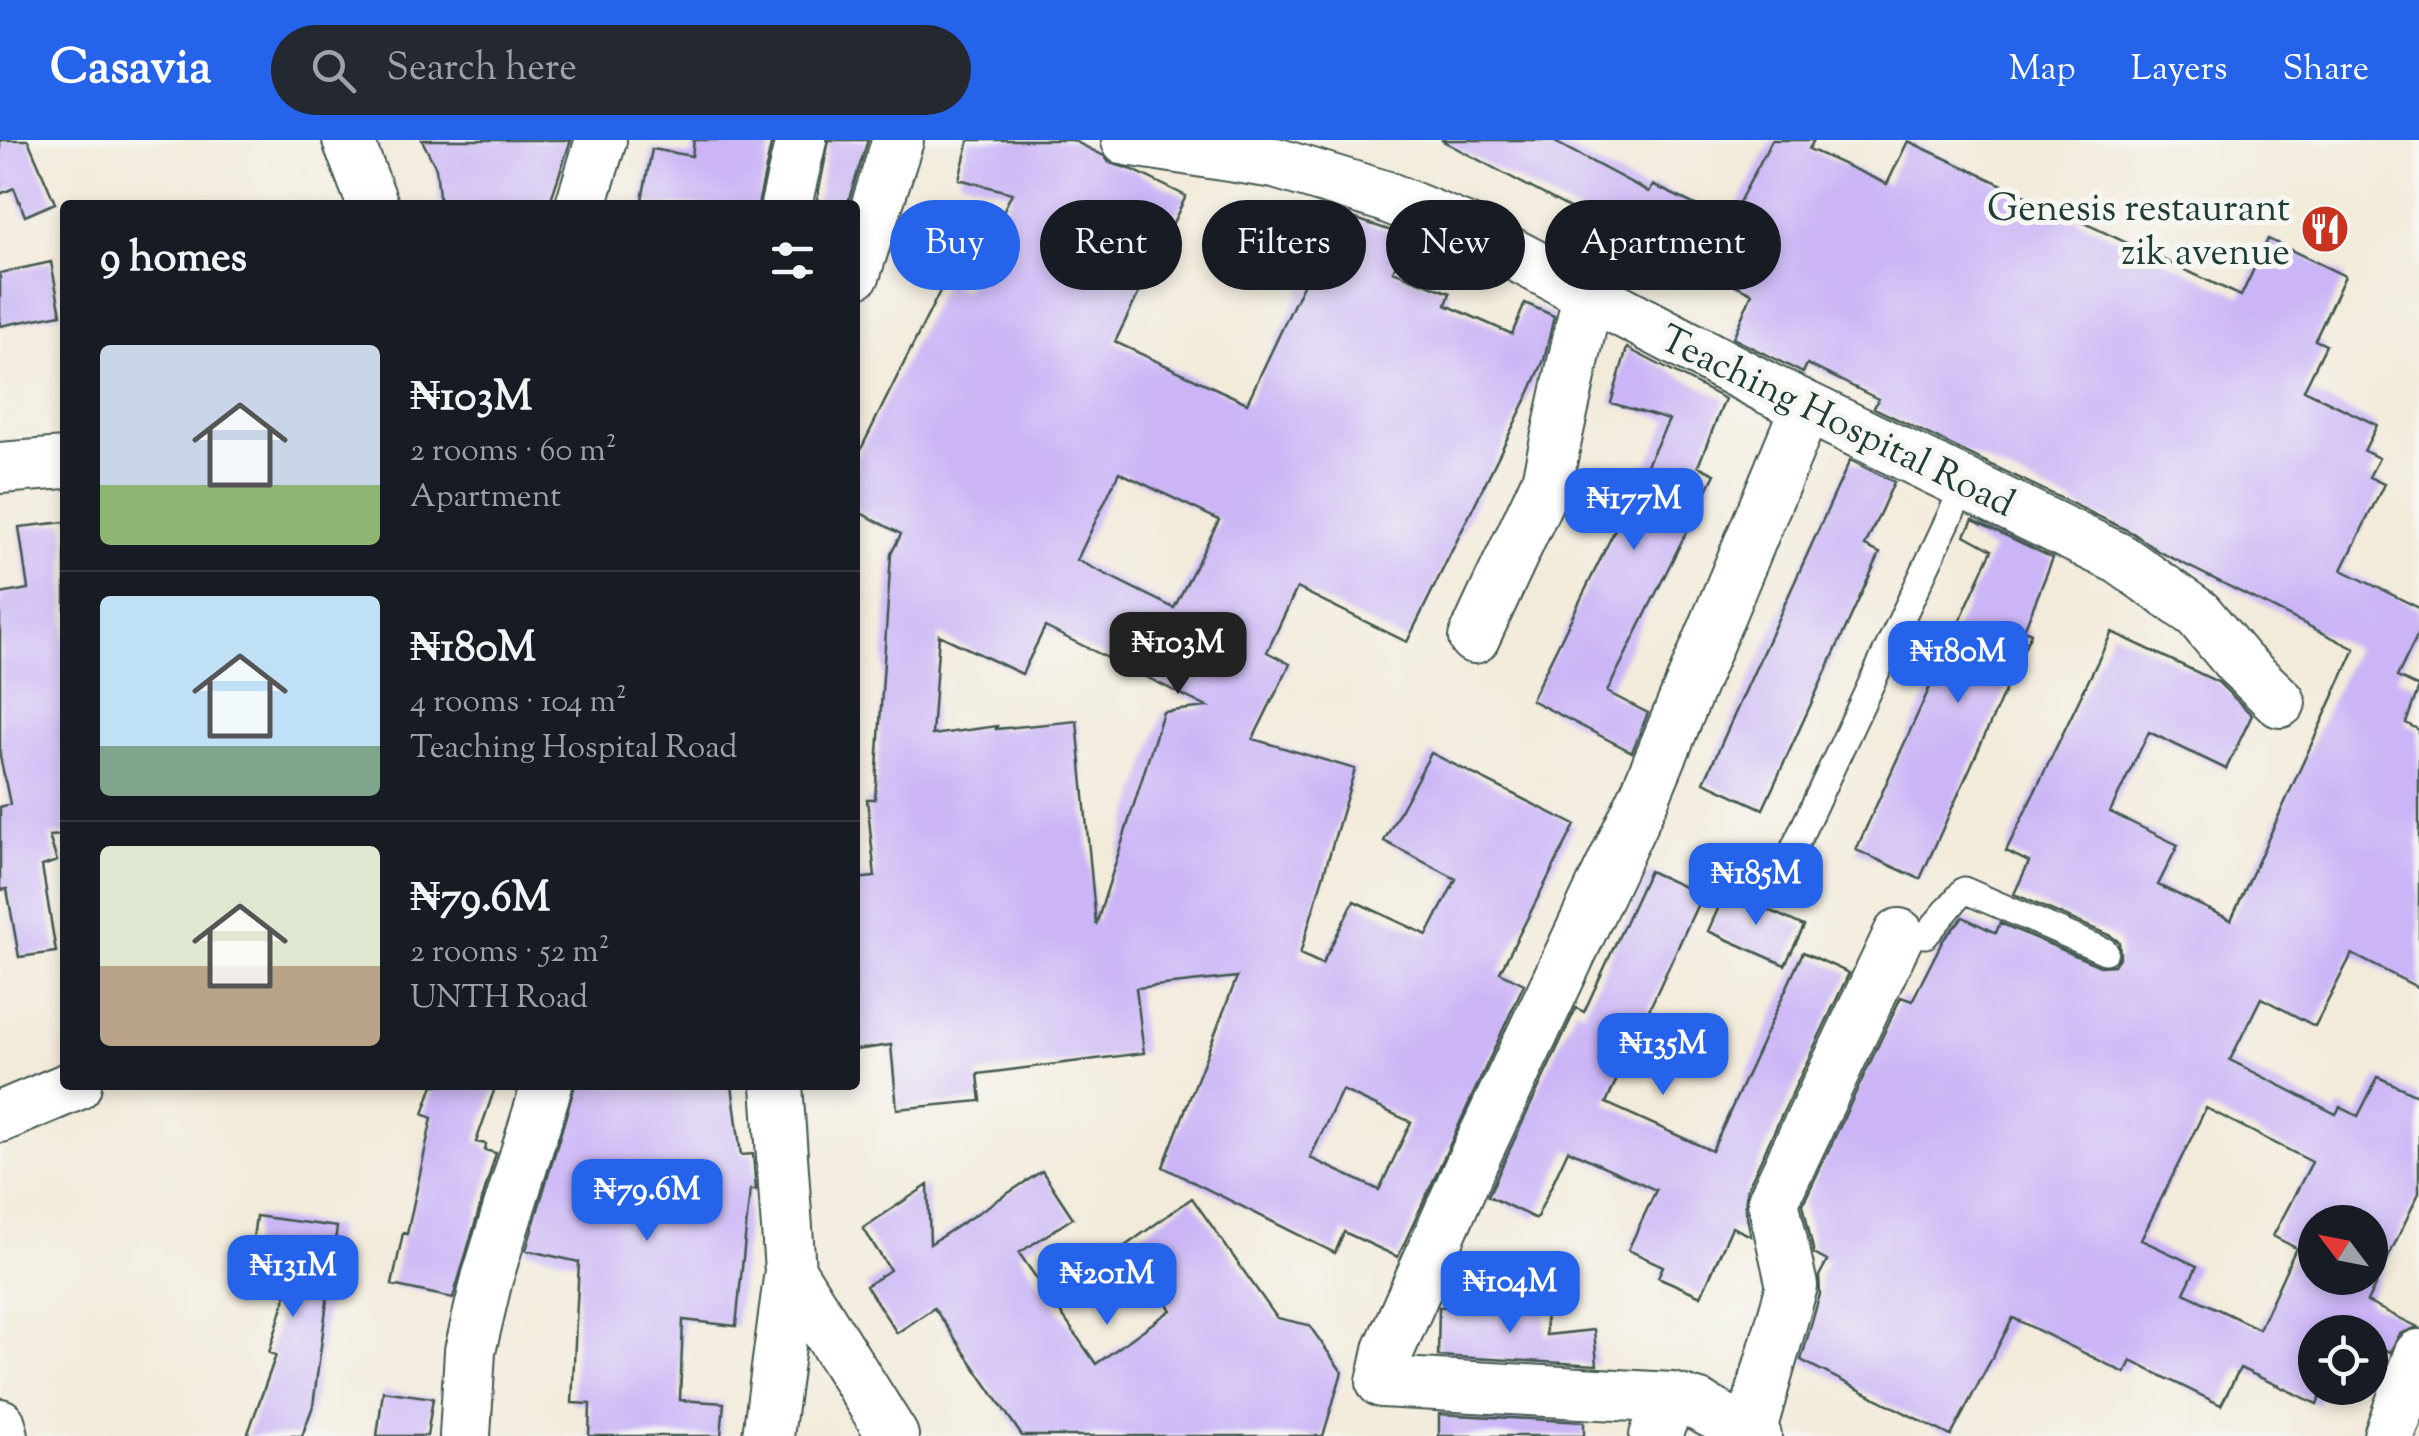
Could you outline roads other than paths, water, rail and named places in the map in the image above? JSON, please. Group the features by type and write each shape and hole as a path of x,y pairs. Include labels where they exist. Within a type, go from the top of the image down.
{"street":[{"path":"348,140 371,200"},
{"path":"584,200 602,140"},
{"path":"787,200 801,140"},
{"path":"860,258 898,140"},
{"name":"Teaching Hospital Road","path":"1127,140 1275,164 1384,196 1467,230 1806,407 2120,559 2198,614 2280,702"},
{"path":"1474,638 1547,481 1588,294"},
{"path":"1806,407 1645,795 1388,1350 1382,1382 1664,1417 1698,1406 1753,1434 1792,1286 1774,1201 1899,934"},
{"path":"0,468 60,463"},
{"path":"0,1117 64,1090"},
{"path":"465,1436 470,1351 487,1279 544,1090"},
{"path":"768,1436 790,1271 777,1090"},
{"path":"790,1271 893,1436"},
{"path":"2389,1436 2419,1356"},
{"path":"0,1424 3,1436"}],"lane":[{"path":"1786,865 1965,484"},
{"path":"1899,934 1926,935 1964,890 2105,951"}],"place":[{"name":"Genesis restaurant zik avenue","path":"2325,229"}]}
